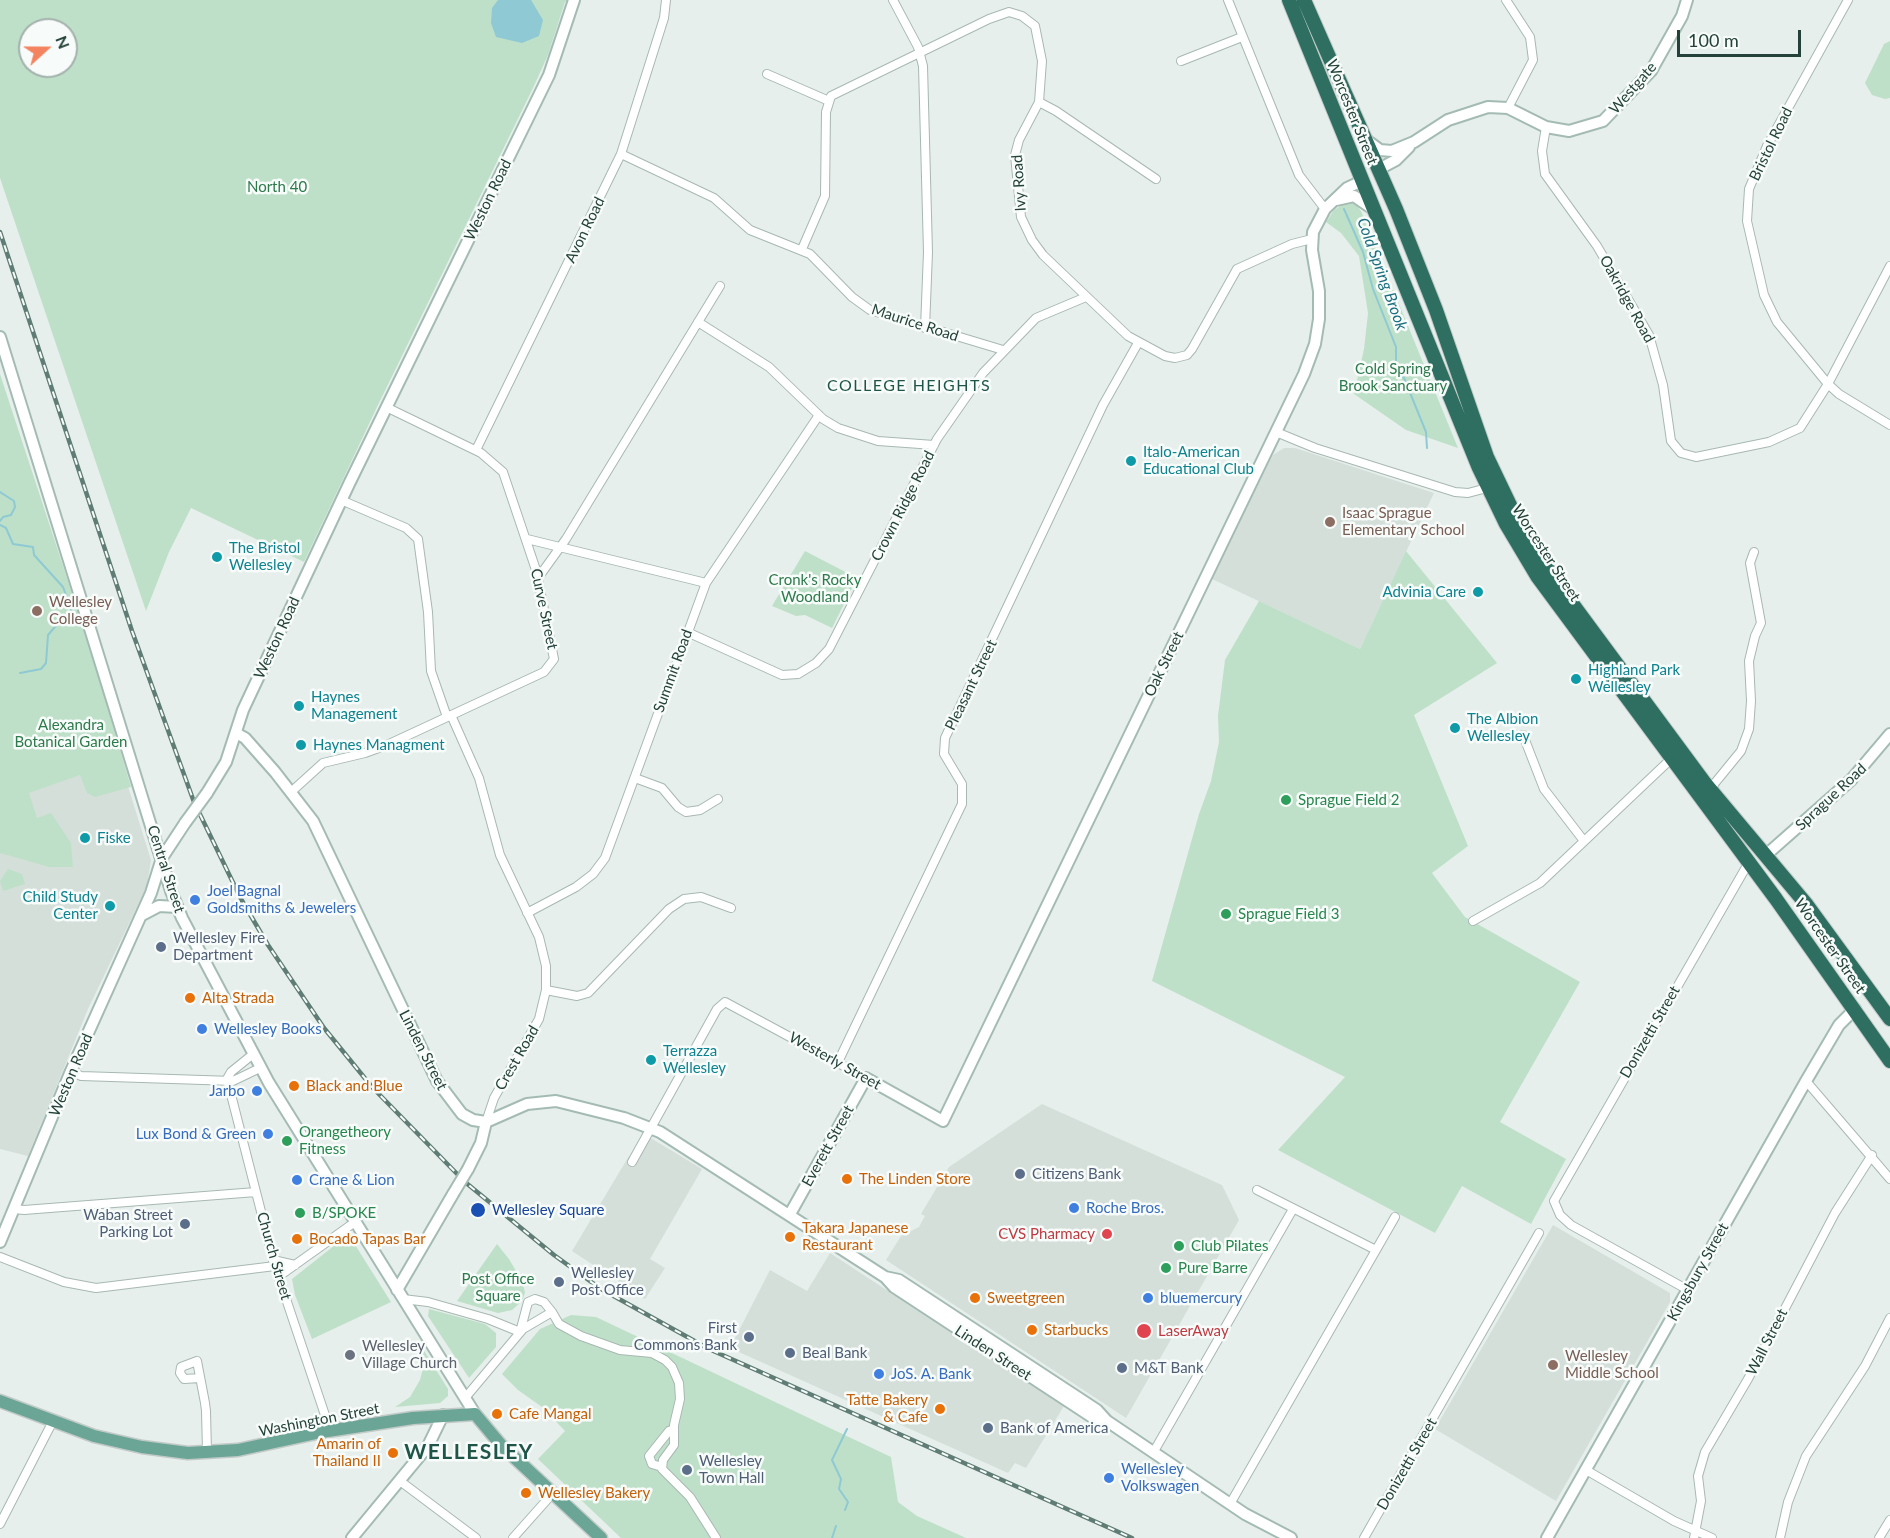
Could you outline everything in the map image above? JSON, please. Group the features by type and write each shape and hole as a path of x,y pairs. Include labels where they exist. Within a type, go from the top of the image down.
{"highway":[{"name":"Worcester Street","path":"1289,0 1487,488 1538,576 1776,899 1890,1061"},
{"name":"Worcester Street","path":"1304,0 1396,209 1436,310 1487,457 1520,526 1554,579 1710,789 1794,888 1890,1018"},
{"path":"1344,137 1360,159 1378,169"},
{"path":"1362,181 1381,191 1396,209"},
{"path":"1776,899 1782,892 1794,888"}],"main road":[{"name":"Washington Street","path":"0,1401 53,1421 130,1445 188,1453 254,1448 330,1430 443,1415 475,1414"},
{"path":"475,1414 501,1445 601,1538"}],"street":[{"name":"Weston Road","path":"0,1242 71,1071 142,915 158,877 162,858 226,762 243,710 341,500 549,75 574,0"},
{"name":"Avon Road","path":"476,450 621,154 664,18 666,0"},
{"path":"893,0 920,52 924,76 928,240 928,298 925,328"},
{"path":"1227,0 1300,178 1325,209"},
{"path":"1364,138 1383,151 1396,150 1458,116 1488,107 1508,108 1533,60 1530,37 1506,0"},
{"name":"Westgate","path":"1508,108 1546,127 1569,131 1603,121 1651,71 1682,16 1687,0"},
{"name":"Bristol Road","path":"1848,0 1767,146 1749,189 1747,221 1764,295 1778,322 1828,384 1839,394 1890,425"},
{"name":"Ivy Road","path":"829,101 843,89 998,15 1009,12 1019,14 1032,23 1040,42 1042,76 1039,102 1016,151 1019,212 1039,251 1086,297 1138,343 1168,357 1186,355 1192,349 1237,269 1281,248 1312,239"},
{"path":"1181,61 1242,36"},
{"path":"767,74 829,101 826,116 825,191 820,212 802,249"},
{"path":"1039,102 1056,111 1156,179"},
{"name":"Oakridge Road","path":"1546,127 1542,151 1545,174 1598,246 1656,351 1671,441 1675,448 1696,457 1786,436 1800,428 1828,384"},
{"path":"1378,169 1396,160 1414,142"},
{"name":"Maurice Road","path":"621,154 714,198 750,230 802,249 817,260 862,306 925,328 1003,350"},
{"name":"Oak Street","path":"943,1121 1307,365 1317,338 1320,298 1312,239 1318,219 1325,209 1350,186 1362,181"},
{"path":"1336,200 1354,196 1366,202 1376,213"},
{"path":"1828,384 1890,266"},
{"path":"538,578 561,547 720,286"},
{"name":"Crown Ridge Road","path":"687,632 777,674 792,675 812,667 829,649 934,445 983,373 1003,350 1040,316 1086,297"},
{"path":"698,322 769,367 819,415 838,428 871,440 934,445"},
{"name":"Central Street","path":"0,338 177,907 252,1055 475,1414"},
{"name":"Pleasant Street","path":"838,1062 962,804 963,792 960,781 944,754 945,738 1103,405 1138,343"},
{"name":"Curve Street","path":"291,792 323,763 369,752 544,672 552,665 554,649 538,578 506,476 494,461 476,450 386,407"},
{"name":"Summit Road","path":"527,913 572,890 598,868 611,846 706,583 819,415"},
{"path":"1276,432 1315,448 1455,492 1472,493 1487,488"},
{"name":"Crest Road","path":"341,500 406,528 418,539 428,612 431,671 449,716 479,778 500,855 544,954 546,990 537,1024 494,1098 481,1143 400,1294"},
{"path":"527,539 706,583"},
{"path":"1710,789 1741,751 1749,729 1751,701 1749,661 1755,636 1761,623 1750,563 1754,552"},
{"name":"Linden Street","path":"236,733 249,742 291,792 317,828 439,1085 462,1114 473,1120 486,1122 526,1104 552,1100 608,1113 650,1127 690,1149 885,1276 894,1287 1092,1418 1107,1421 1230,1504 1291,1538"},
{"name":"Sprague Road","path":"1766,855 1851,780 1890,734"},
{"path":"1523,735 1544,789 1584,841"},
{"path":"1473,921 1540,883 1672,758"},
{"path":"635,778 662,788 678,807 686,812 699,810 718,799"},
{"name":"Donizetti Street","path":"1688,1290 1571,1225 1560,1215 1555,1203 1557,1194 1596,1124 1749,862"},
{"path":"546,990 576,996 588,993 669,909 684,899 701,897 731,908"},
{"path":"142,915 159,906 177,907"},
{"name":"Westerly Street","path":"650,1127 717,1009 727,1001 943,1121"},
{"name":"Kingsbury Street","path":"1547,1538 1806,1081 1839,1025 1854,1009"},
{"path":"227,1079 231,1072 252,1055"},
{"path":"71,1071 81,1076 236,1081 260,1068"},
{"name":"Everett Street","path":"790,1214 866,1078"},
{"name":"Church Street","path":"227,1079 278,1277 330,1430"},
{"path":"1806,1081 1872,1155 1890,1179"},
{"path":"632,1162 650,1127"},
{"name":"Wall Street","path":"1696,1535 1701,1502 1698,1476 1705,1452 1748,1379 1835,1213 1872,1155"},
{"path":"1257,1190 1376,1250"},
{"path":"14,1209 255,1192"},
{"path":"1154,1453 1293,1209"},
{"path":"1230,1504 1395,1217"},
{"path":"278,1277 355,1222"},
{"name":"Donizetti Street","path":"1364,1538 1539,1233"},
{"path":"0,1257 64,1282 96,1288 274,1263 295,1265"},
{"path":"400,1294 488,1319 520,1332"},
{"path":"520,1332 525,1309 530,1300 542,1301 561,1325 588,1339 620,1350 648,1352 667,1362 680,1385 674,1445 665,1457 662,1467 664,1474 690,1497 716,1538"},
{"path":"465,1398 520,1332 552,1312"},
{"path":"1780,1538 1788,1502 1806,1456 1865,1366 1890,1318"},
{"path":"200,1378 185,1379 180,1373 184,1364 197,1361 200,1378 207,1420 207,1452"},
{"path":"352,1538 430,1443 443,1415"},
{"path":"0,1524 53,1421"},
{"path":"662,1467 652,1464 649,1456 669,1431 674,1429"},
{"path":"1586,1470 1696,1535 1712,1538"},
{"path":"400,1481 476,1538"},
{"path":"513,1538 553,1493"},
{"path":"1880,1538 1890,1520"}],"shaded area":[{"name":"Wellesley College","path":"0,376 151,860 147,886 88,1009 28,1156 0,1149"},
{"name":"Isaac Sprague Elementary School","path":"1284,448 1295,448 1434,493 1360,649 1212,579 1273,455"},
{"path":"1042,1104 1222,1185 1239,1220 1126,1418 886,1260 901,1236 919,1227 925,1216 921,1214 949,1167"},
{"path":"649,1137 702,1169 650,1259 665,1268 645,1299 572,1251 629,1156 636,1160"},
{"name":"Wellesley Middle School","path":"1553,1225 1670,1293 1670,1302 1556,1501 1435,1429"},
{"path":"830,1253 1064,1406 1026,1468 1015,1463 1008,1473 730,1348 770,1270 807,1291"}],"green space":[{"name":"North 40","path":"0,0 570,0 565,2 548,55 533,88 304,562 191,508 169,552 146,611 0,178"},
{"path":"1890,41 1890,98 1885,99 1872,95 1865,83 1884,44"},
{"name":"Cold Spring Brook Sanctuary","path":"1347,202 1356,204 1361,211 1458,448 1406,430 1354,394 1364,349 1368,313 1359,256 1341,233 1326,222 1334,210"},
{"name":"Alexandra Botanical Garden","path":"0,374 89,645 131,787 95,797 87,793 80,775 29,793 37,818 51,813 71,843 73,867 49,867 0,853"},
{"name":"Cronk's Rocky Woodland","path":"805,551 857,578 832,628 805,615 796,616 772,606"},
{"path":"1406,551 1497,663 1414,715 1468,846 1432,873 1465,917 1580,982 1500,1122 1566,1159 1531,1224 1462,1186 1435,1233 1278,1150 1345,1077 1152,981 1199,814 1211,781 1219,742 1218,716 1225,660 1259,601 1360,649"},
{"path":"8,869 22,874 25,884 3,891 0,881"},
{"path":"344,1238 352,1240 391,1302 312,1339 295,1295 292,1279"},
{"name":"Post Office Square","path":"497,1244 523,1283 525,1293 522,1301 512,1310 498,1313 457,1301"},
{"path":"429,1309 485,1324 496,1333 496,1347 469,1378 428,1316"},
{"path":"571,1315 596,1317 891,1457 898,1502 917,1516 966,1538 621,1538 538,1459 565,1431 542,1407 518,1390 502,1374 540,1329"},
{"path":"423,1349 448,1389 448,1396 440,1403 395,1407 410,1397 420,1380 423,1368"}],"water":[{"path":"498,0 531,0 543,20 539,36 522,43 496,37 491,23 492,8"}],"waterway":[{"name":"Cold Spring Brook","path":"1344,209 1363,252 1373,289 1396,347 1396,371 1404,378 1426,432 1427,448"},
{"path":"0,492 14,501 15,507 11,515 3,517 0,521"},
{"path":"0,525 6,528 13,544 33,547 34,555 63,587 72,614 60,621 48,635 46,663 41,669 20,673"},
{"name":"Cold Spring Brook","path":"845,1510 848,1502 839,1489 841,1479 832,1460 847,1429"},
{"name":"Cold Spring Brook","path":"832,1538 836,1526"}],"railway":[{"path":"0,232 132,631 194,802 241,899 268,945 324,1028 372,1087 465,1182 554,1255 601,1289 709,1349 1132,1538"}],"place":[{"name":"Italo-American Educational Club","path":"1131,461"},
{"name":"Isaac Sprague Elementary School","path":"1330,522"},
{"name":"The Bristol Wellesley","path":"217,557"},
{"name":"Advinia Care","path":"1478,592"},
{"name":"Wellesley College","path":"37,611"},
{"name":"Highland Park Wellesley","path":"1576,679"},
{"name":"Haynes Management","path":"299,706"},
{"name":"The Albion Wellesley","path":"1455,728"},
{"name":"Haynes Managment","path":"301,745"},
{"name":"Sprague Field 2","path":"1286,800"},
{"name":"Fiske","path":"85,838"},
{"name":"Joel Bagnal Goldsmiths & Jewelers","path":"195,900"},
{"name":"Child Study Center","path":"110,906"},
{"name":"Sprague Field 3","path":"1226,914"},
{"name":"Wellesley Fire Department","path":"161,947"},
{"name":"Alta Strada","path":"190,998"},
{"name":"Wellesley Books","path":"202,1029"},
{"name":"Terrazza Wellesley","path":"651,1060"},
{"name":"Black and Blue","path":"294,1086"},
{"name":"Jarbo","path":"257,1091"},
{"name":"Lux Bond & Green","path":"268,1134"},
{"name":"Orangetheory Fitness","path":"287,1141"},
{"name":"Citizens Bank","path":"1020,1174"},
{"name":"The Linden Store","path":"847,1179"},
{"name":"Crane & Lion","path":"297,1180"},
{"name":"Roche Bros.","path":"1074,1208"},
{"name":"Wellesley Square","path":"478,1210"},
{"name":"B/SPOKE","path":"300,1213"},
{"name":"Waban Street Parking Lot","path":"185,1224"},
{"name":"CVS Pharmacy","path":"1107,1234"},
{"name":"Takara Japanese Restaurant","path":"790,1237"},
{"name":"Bocado Tapas Bar","path":"297,1239"},
{"name":"Club Pilates","path":"1179,1246"},
{"name":"Pure Barre","path":"1166,1268"},
{"name":"Wellesley Post Office","path":"559,1282"},
{"name":"Sweetgreen","path":"975,1298"},
{"name":"bluemercury","path":"1148,1298"},
{"name":"Starbucks","path":"1032,1330"},
{"name":"LaserAway","path":"1144,1331"},
{"name":"First Commons Bank","path":"749,1337"},
{"name":"Beal Bank","path":"790,1353"},
{"name":"Wellesley Village Church","path":"350,1355"},
{"name":"Wellesley Middle School","path":"1553,1365"},
{"name":"M&T Bank","path":"1122,1368"},
{"name":"JoS. A. Bank","path":"879,1374"},
{"name":"Tatte Bakery & Cafe","path":"940,1409"},
{"name":"Cafe Mangal","path":"497,1414"},
{"name":"Bank of America","path":"988,1428"},
{"name":"Amarin of Thailand II","path":"393,1453"},
{"name":"Wellesley Town Hall","path":"687,1470"},
{"name":"Wellesley Volkswagen","path":"1109,1478"},
{"name":"Wellesley Bakery","path":"526,1493"}],"district":[{"name":"COLLEGE HEIGHTS","path":"909,386"},
{"name":"WELLESLEY","path":"469,1452"}]}
